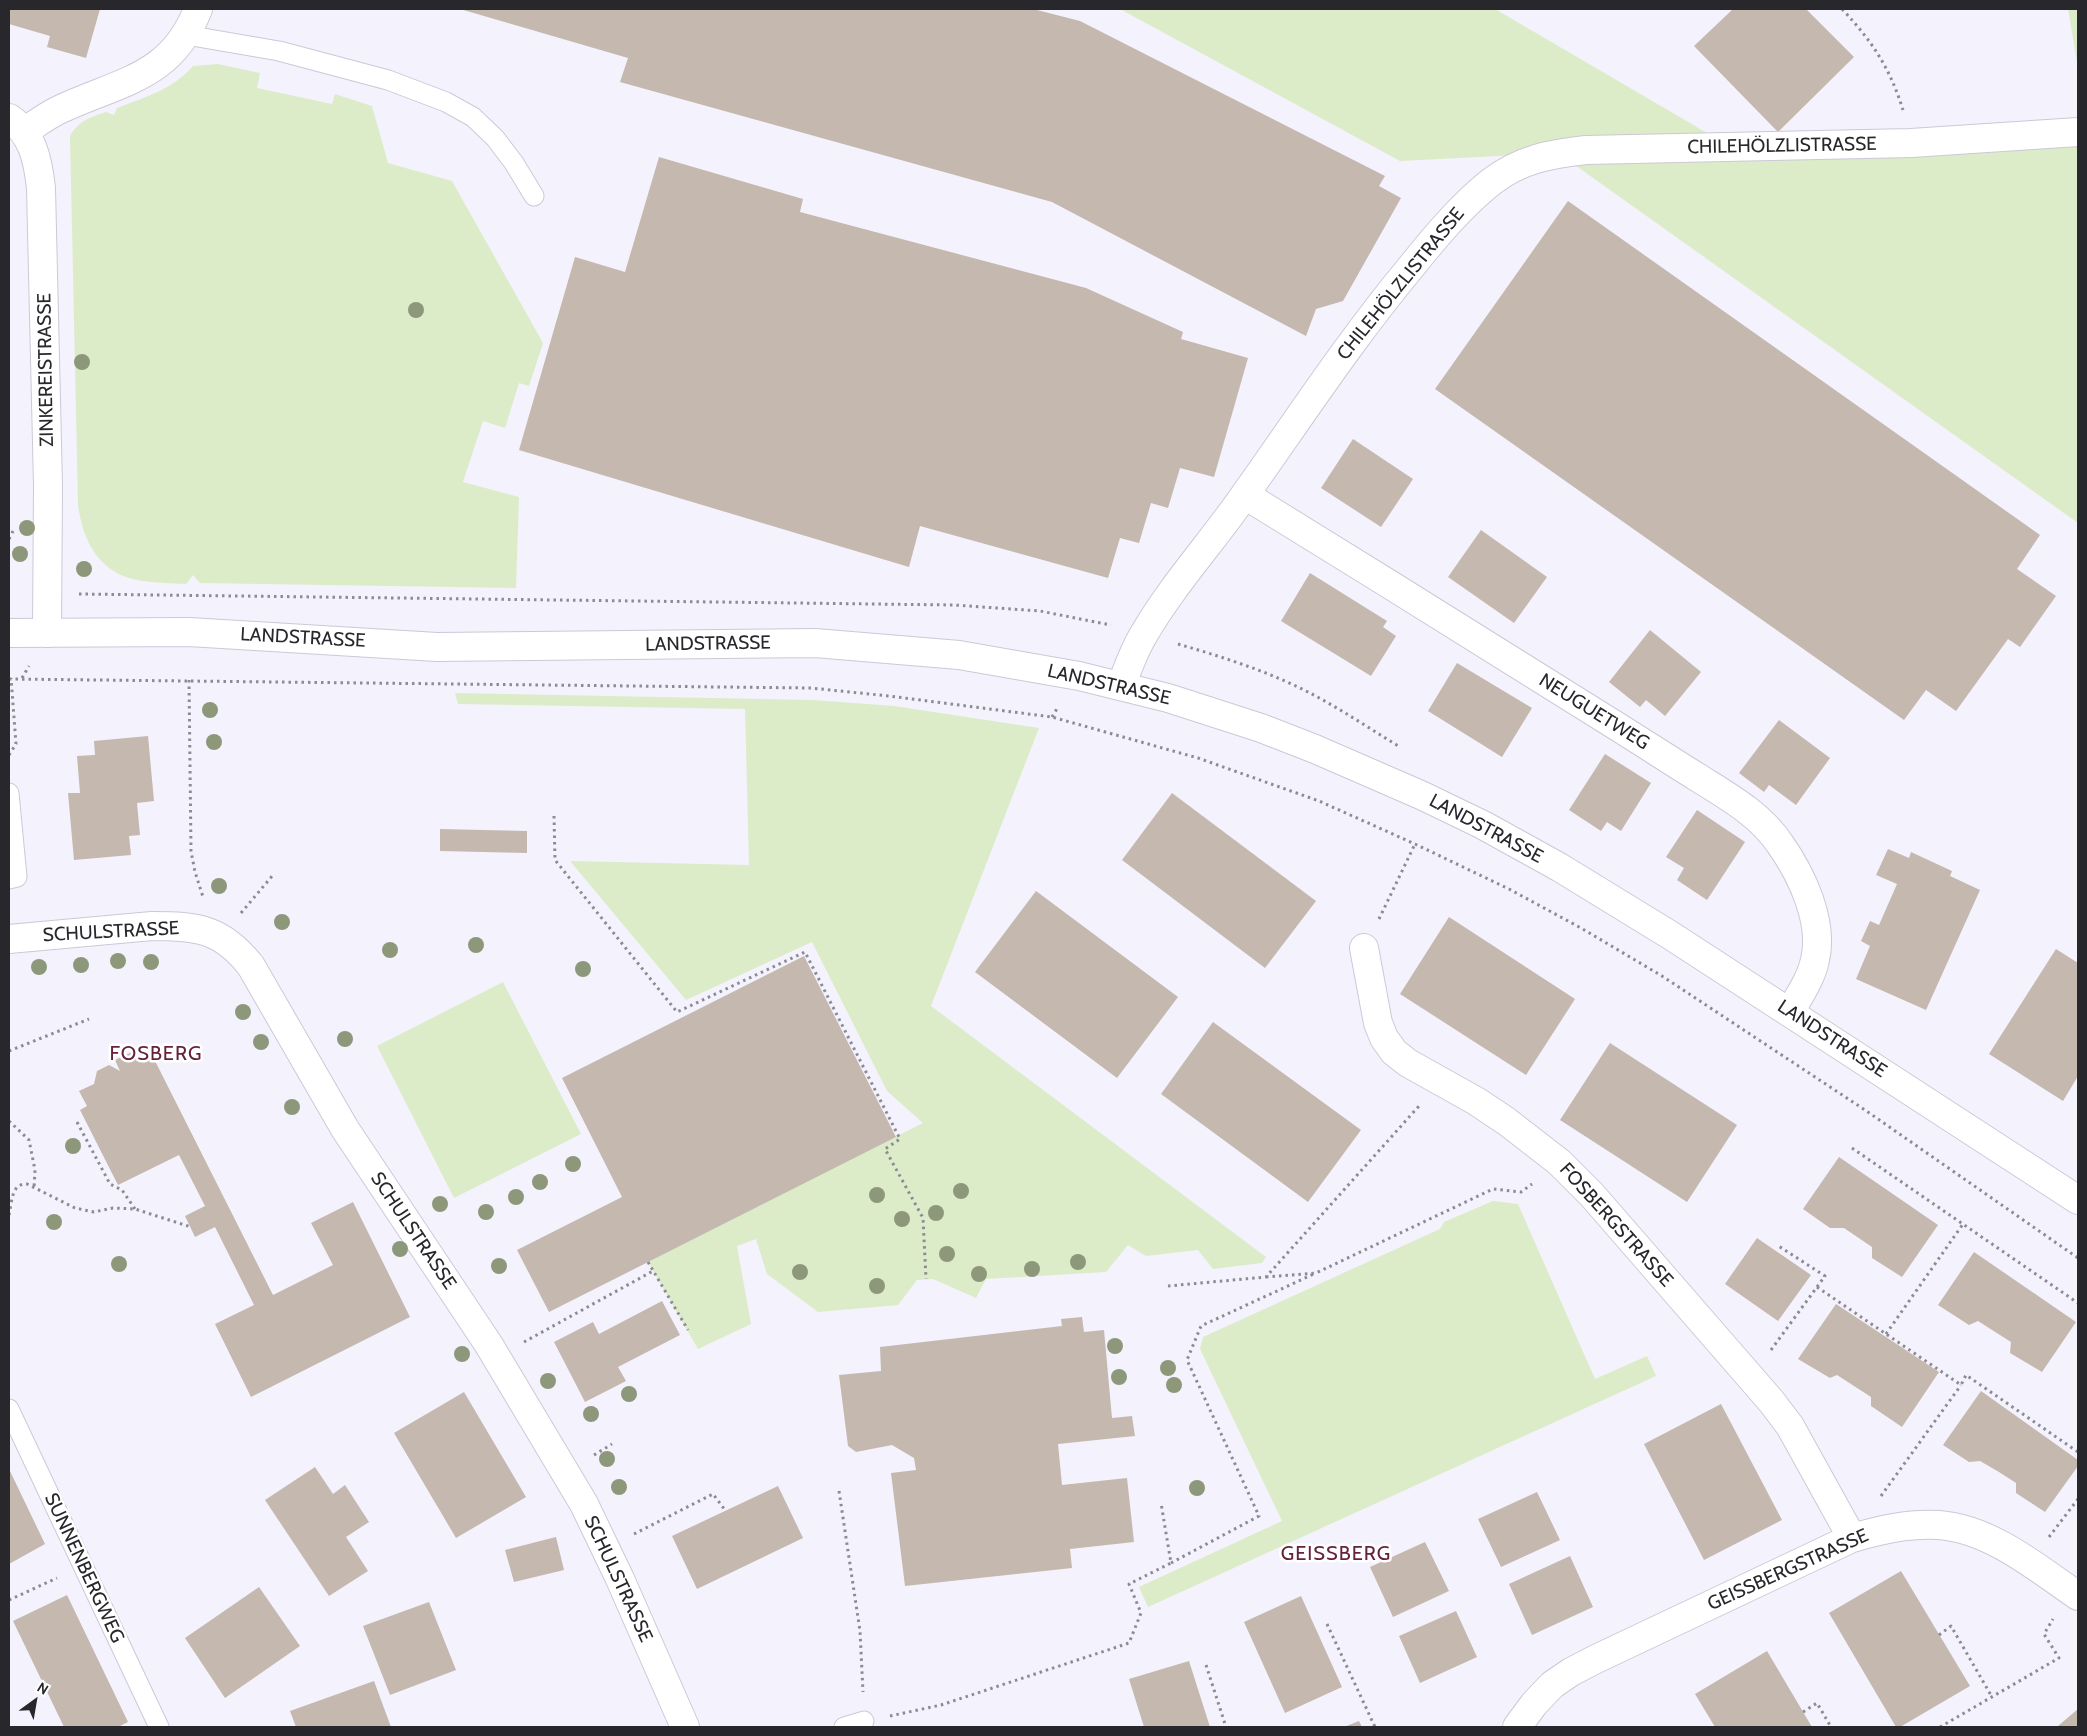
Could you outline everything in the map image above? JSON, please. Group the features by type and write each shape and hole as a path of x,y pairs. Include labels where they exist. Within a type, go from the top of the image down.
{"street":[{"path":"16,125 132,81 155,68 186,35 198,9"},
{"name":"ZINKEREISTRASSE","path":"16,125 33,148 41,188 48,486 47,633"},
{"name":"CHILEHÖLZLISTRASSE","path":"1121,686 1144,634 1245,495 1327,375 1391,290 1433,240 1466,205 1492,182 1512,169 1533,159 1558,153 1586,150 1910,143 2078,132"},
{"name":"NEUGUETWEG","path":"1245,495 1640,741 1733,800 1760,821 1781,844 1790,860 1807,897 1814,923 1816,938 1815,960 1808,979 1790,1012"},
{"name":"LANDSTRASSE","path":"9,633 189,632 437,646 815,643 959,655 1121,686 1168,698 1261,728 1365,770 1483,825 1559,867 1670,935 2078,1200"},
{"name":"SCHULSTRASSE","path":"9,939 152,926 172,926 207,932 225,939 237,949 251,966 345,1129 489,1345 584,1504 620,1578 685,1727"},
{"name":"FOSBERGSTRASSE","path":"1364,948 1378,1023 1384,1038 1400,1058 1506,1121 1559,1162 1592,1195 1749,1375 1790,1426 1852,1538"},
{"name":"GEISSBERGSTRASSE","path":"1517,1727 1534,1704 1552,1685 1580,1668 1852,1538 1879,1530 1910,1525 1939,1525 1962,1529 1981,1536 2029,1563 2075,1594"}],"lane":[{"path":"186,35 279,51 388,80 446,102 473,117 495,138 514,163 534,196"},
{"path":"9,793 17,877 9,879"},
{"name":"SUNNENBERGWEG","path":"9,1409 159,1727"},
{"path":"844,1727 864,1721"}],"path":[{"path":"1842,9 1864,32 1883,60 1905,116 1910,143"},
{"path":"46,593 190,595"},
{"path":"9,755 16,744 10,678 811,688 1052,717 1198,758 1319,801 1509,889 1565,919 1662,976 1865,1110 2078,1258"},
{"path":"189,680 191,851 195,872 205,903"},
{"path":"554,816 555,860 677,1012 805,952 900,1139 885,1149 923,1218 926,1279"},
{"path":"1364,948 1415,844"},
{"path":"240,915 273,875"},
{"path":"9,1051 89,1018"},
{"path":"1266,1277 1441,1082"},
{"path":"9,1121 29,1140 35,1170 34,1188"},
{"path":"77,1122 110,1184 122,1190 135,1209"},
{"path":"1852,1148 2078,1303"},
{"path":"9,1215 17,1186 27,1184 75,1208 94,1212 113,1208 135,1209 190,1227"},
{"path":"838,1491 860,1631 864,1721 941,1705 1129,1643 1141,1613 1129,1584 1259,1516 1187,1360 1201,1326 1316,1274 1493,1189 1521,1192 1524,1190"},
{"path":"1886,1334 1963,1224"},
{"path":"1749,1375 1763,1360 1825,1276 1777,1245"},
{"path":"648,1262 688,1330"},
{"path":"521,1344 653,1271"},
{"path":"1168,1286 1316,1274"},
{"path":"1817,1287 1961,1385"},
{"path":"1852,1538 1961,1385 1966,1375 2078,1452"},
{"path":"630,1536 714,1494 725,1510"},
{"path":"2029,1563 2078,1499"},
{"path":"1161,1503 1171,1563"},
{"path":"9,1600 83,1566"},
{"path":"1940,1727 2059,1658 2044,1634 2075,1594"},
{"path":"1327,1624 1376,1727"},
{"path":"1939,1635 1951,1626 1992,1697"},
{"path":"1206,1664 1226,1727"},
{"path":"1803,1712 1817,1704 1831,1727"}],"green space":[{"path":"1120,9 1495,9 1731,147 2078,132 2078,523 1558,153 1400,161"},
{"path":"2068,9 2078,9 2078,68"},
{"path":"218,64 260,73 257,88 332,104 335,94 372,106 388,163 452,181 543,343 529,386 519,383 505,428 483,421 463,482 519,497 516,588 200,583 193,575 186,584 148,582 128,578 105,565 90,544 84,532 78,505 70,136 85,120 106,112 114,115 117,108 167,87 193,66"},
{"path":"455,693 813,700 894,706 1039,728 931,1006 1266,1257 1262,1263 1213,1269 1198,1250 1146,1256 1128,1245 1106,1272 986,1279 976,1298 933,1279 917,1280 898,1305 818,1312 767,1274 756,1239 737,1246 751,1324 698,1349 648,1262 923,1123 887,1091 812,942 686,1000 570,861 749,865 745,709 458,704"},
{"path":"503,982 581,1134 454,1198 377,1046"},
{"path":"1493,1201 1518,1204 1595,1379 1647,1356 1656,1376 1148,1607 1139,1587 1282,1521 1200,1349 1203,1337 1440,1229 1444,1222"}],"building":[{"path":"9,9 100,9 86,58 47,47 50,36 9,24"},
{"path":"460,9 1033,9 1080,21 1385,176 1379,186 1401,198 1343,301 1316,309 1306,336 1052,202 620,82 628,58"},
{"path":"1733,9 1806,9 1854,57 1778,132 1694,46"},
{"path":"659,157 803,199 800,212 1086,288 1183,332 1181,339 1248,358 1214,477 1180,468 1168,508 1151,503 1139,543 1120,538 1108,578 920,526 909,567 519,450 575,257 625,272"},
{"path":"1568,201 2040,535 2017,569 2056,596 2020,647 2008,639 1956,711 1926,690 1904,720 1435,389"},
{"path":"1353,439 1413,479 1381,527 1321,488"},
{"path":"1481,530 1547,577 1514,623 1448,577"},
{"path":"1310,573 1387,621 1383,627 1396,636 1371,676 1281,621"},
{"path":"1650,630 1701,672 1665,716 1646,700 1640,707 1609,682"},
{"path":"1457,663 1532,708 1502,757 1428,711"},
{"path":"1779,720 1830,758 1796,805 1769,785 1764,792 1739,773"},
{"path":"148,736 154,801 137,803 140,835 129,836 131,855 74,860 68,793 80,793 77,756 95,755 94,741"},
{"path":"1605,754 1651,783 1621,831 1607,822 1601,831 1569,810"},
{"path":"1172,793 1316,901 1265,968 1122,860"},
{"path":"1697,810 1745,842 1707,900 1677,880 1684,868 1666,857"},
{"path":"440,829 527,831 527,853 440,851"},
{"path":"1888,849 1909,858 1911,852 1952,871 1950,876 1980,890 1926,1010 1856,979 1870,946 1861,941 1870,921 1879,925 1897,884 1876,875"},
{"path":"1036,891 1178,997 1117,1078 975,972"},
{"path":"1449,917 1575,999 1526,1075 1400,994"},
{"path":"2056,949 2078,963 2078,1076 2063,1101 1989,1054"},
{"path":"804,956 896,1137 549,1312 517,1250 622,1197 562,1078"},
{"path":"1213,1022 1361,1130 1308,1202 1161,1094"},
{"path":"1610,1043 1737,1125 1687,1202 1560,1120"},
{"path":"147,1045 273,1295 333,1265 311,1223 353,1202 410,1317 251,1397 215,1324 254,1305 215,1227 195,1237 185,1216 205,1206 179,1155 118,1185 80,1110 87,1106 79,1091 94,1084 97,1071 109,1065 120,1071 115,1060"},
{"path":"1839,1157 1938,1225 1902,1277 1872,1258 1872,1247 1844,1228 1830,1228 1803,1209"},
{"path":"1757,1238 1811,1275 1778,1321 1725,1284"},
{"path":"1974,1252 2076,1322 2042,1372 2010,1353 2011,1342 1978,1321 1969,1325 1938,1305"},
{"path":"662,1301 680,1335 618,1367 626,1381 585,1402 554,1342 593,1322 599,1334"},
{"path":"1836,1304 1939,1372 1902,1427 1871,1406 1871,1397 1837,1375 1830,1378 1798,1359"},
{"path":"1082,1317 1084,1332 1104,1330 1112,1418 1132,1416 1135,1436 1058,1444 1062,1485 1127,1478 1134,1542 1070,1549 1072,1568 905,1586 891,1473 916,1470 914,1458 892,1445 856,1452 848,1446 839,1375 881,1371 880,1347 1062,1326 1061,1319"},
{"path":"1981,1391 2078,1460 2078,1466 2045,1512 2016,1493 2016,1483 1980,1461 1969,1462 1943,1445"},
{"path":"464,1392 526,1497 456,1538 394,1433"},
{"path":"1721,1404 1782,1520 1704,1560 1644,1444"},
{"path":"315,1467 333,1494 345,1485 369,1522 346,1537 368,1571 329,1596 265,1500"},
{"path":"9,1469 45,1544 9,1564"},
{"path":"778,1486 803,1538 697,1589 672,1536"},
{"path":"1537,1492 1560,1540 1501,1567 1478,1519"},
{"path":"556,1537 564,1570 514,1582 505,1550"},
{"path":"1425,1542 1449,1591 1393,1617 1370,1567"},
{"path":"1570,1556 1593,1607 1532,1635 1509,1584"},
{"path":"1901,1571 1970,1686 1900,1727 1896,1727 1829,1613"},
{"path":"259,1587 300,1646 225,1698 185,1638"},
{"path":"67,1595 128,1722 118,1727 64,1727 13,1621"},
{"path":"1301,1596 1342,1687 1285,1713 1244,1622"},
{"path":"429,1602 456,1670 390,1695 363,1626"},
{"path":"1456,1611 1477,1657 1420,1683 1399,1636"},
{"path":"1767,1651 1812,1727 1715,1727 1695,1694"},
{"path":"1189,1661 1210,1727 1144,1727 1129,1679"},
{"path":"374,1681 391,1727 296,1727 290,1711"},
{"path":"2078,1709 2078,1727 2058,1726"},
{"path":"1359,1721 1362,1727 1344,1727"}],"district":[{"name":"FOSBERG","path":"156,1054"},
{"name":"GEISSBERG","path":"1336,1554"}]}
